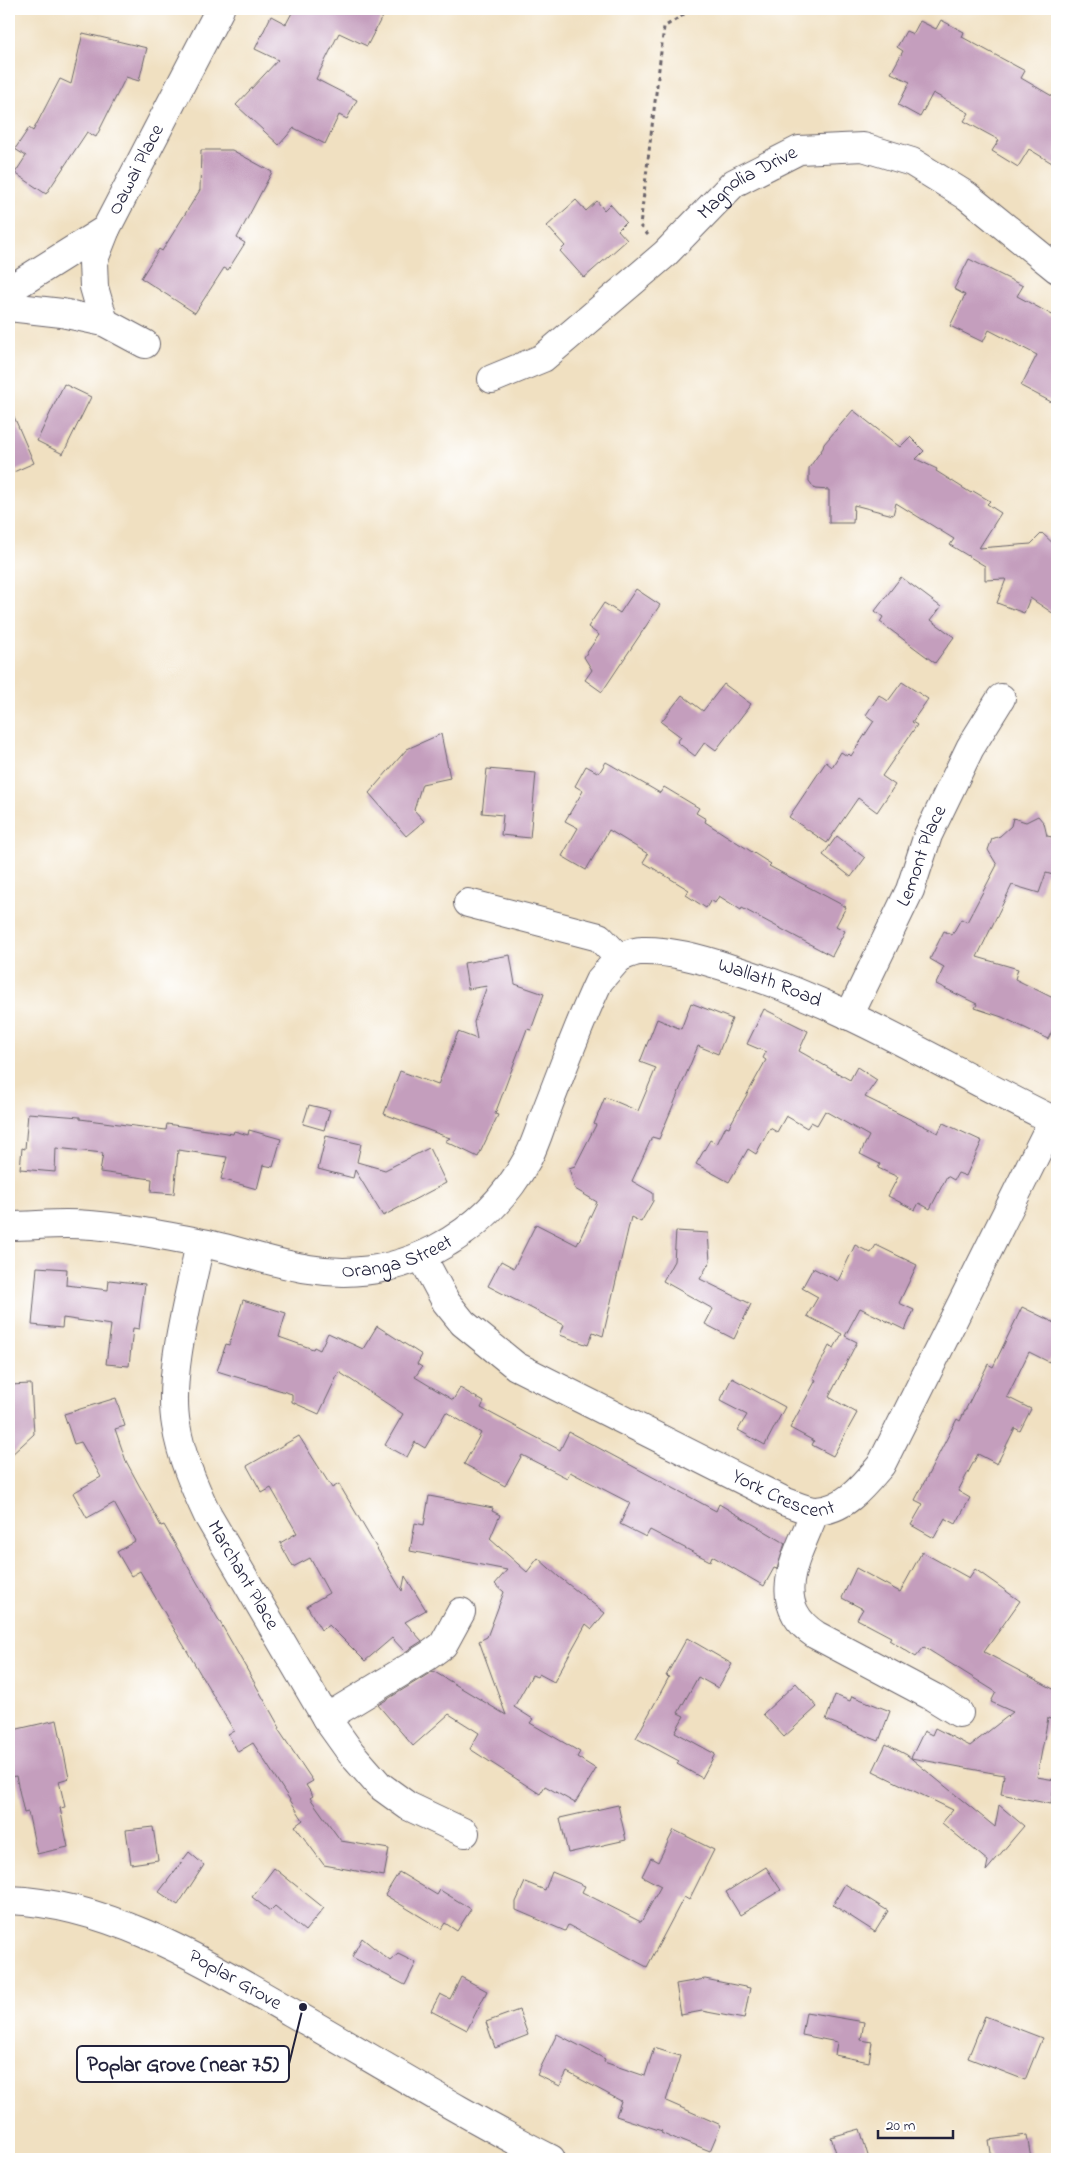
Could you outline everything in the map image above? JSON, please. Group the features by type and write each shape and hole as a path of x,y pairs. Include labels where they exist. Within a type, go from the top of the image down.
{"street":[{"name":"Oawai Place","path":"9,290 106,229 220,9"},
{"name":"Magnolia Drive","path":"492,379 543,358 665,254 734,183 799,150 863,147 912,162 967,196 1057,269"},
{"path":"104,322 94,287 93,262 106,229"},
{"path":"9,307 62,313 104,322 145,344"},
{"name":"Lemont Place","path":"849,1016 910,890 928,835 970,748 1001,698"},
{"path":"468,904 599,936 619,958"},
{"name":"Wallath Road","path":"619,958 639,951 670,953 705,960 798,992 1055,1121"},
{"name":"Oranga Street","path":"9,1226 67,1224 122,1229 200,1243 309,1269 353,1272 388,1267 422,1257 456,1240 486,1215 506,1193 528,1158 599,982 619,958"},
{"name":"York Crescent","path":"422,1257 446,1302 463,1324 516,1366 786,1502 815,1511 836,1505 856,1494 881,1465 1055,1121"},
{"name":"Marchant Place","path":"200,1243 179,1352 175,1386 176,1423 182,1454 193,1484 208,1516 326,1718 351,1753 379,1784 408,1806 466,1833"},
{"path":"815,1511 789,1578 789,1601 800,1621 816,1635 933,1697 959,1713"},
{"path":"326,1718 443,1645 461,1612"},
{"name":"Poplar Grove","path":"9,1900 50,1905 89,1914 164,1942 550,2159"}],"path":[{"path":"665,254 640,226 664,27 693,9"}],"building":[{"path":"294,9 365,9 382,17 367,46 339,33 316,79 357,100 347,119 339,115 325,144 294,128 279,145 236,105 278,60 255,49 271,16 286,24"},
{"path":"941,20 964,32 962,37 1025,71 1021,78 1057,99 1057,166 1029,149 1018,167 992,151 999,140 964,121 969,113 933,93 920,117 898,105 910,82 891,73 903,51 897,47 906,31 913,34 920,21 936,29"},
{"path":"83,33 147,48 139,81 126,77 96,137 87,132 46,194 15,173 26,156 15,149 29,128 33,131 60,79 71,84"},
{"path":"201,150 232,150 272,172 237,238 245,243 228,270 224,268 195,313 141,278 159,249 162,251 200,190"},
{"path":"576,200 586,211 597,201 604,210 610,204 626,222 618,230 627,240 584,278 560,251 565,246 547,226"},
{"path":"969,259 1023,286 1017,296 1056,317 1057,315 1057,405 1021,386 1037,355 989,330 983,342 950,326 965,295 954,289"},
{"path":"64,384 91,397 63,454 37,441"},
{"path":"9,405 34,463 9,474"},
{"path":"853,410 900,447 910,437 924,451 916,459 937,469 936,471 971,493 973,491 990,501 987,504 1001,513 979,548 1031,544 1042,533 1057,547 1057,616 1030,598 1024,613 997,603 1006,579 985,580 985,566 950,545 954,539 896,503 893,515 854,505 853,523 829,523 829,490 815,489 809,481 809,468 824,444"},
{"path":"901,577 941,607 931,620 954,637 935,663 880,622 883,617 875,611"},
{"path":"636,589 660,605 602,692 585,680 592,670 584,657 599,635 588,627 604,603 620,613"},
{"path":"902,682 928,699 912,722 917,725 882,776 895,785 877,812 858,798 827,843 789,817 826,762 832,767 841,752 851,756 874,721 866,715 879,695 888,701"},
{"path":"724,684 751,704 716,750 705,742 695,756 677,742 681,737 661,722 682,695 703,711"},
{"path":"441,734 450,778 422,784 414,810 424,821 406,836 369,793 407,749"},
{"path":"606,762 660,793 664,787 699,808 696,813 706,819 705,822 771,864 769,866 846,907 836,926 845,931 832,956 742,908 741,910 719,896 715,903 711,900 706,908 686,895 689,890 643,862 648,854 609,830 586,870 562,856 578,828 565,821 583,791 575,786 586,766 599,773"},
{"path":"487,769 536,773 530,838 501,835 503,815 482,813"},
{"path":"1038,816 1044,823 1047,836 1057,838 1057,876 1046,873 1039,893 1012,885 977,957 1018,969 1015,979 1057,1000 1057,1021 1048,1039 1002,1017 975,1008 977,1004 936,984 944,967 930,959 944,931 952,935 961,919 967,922 997,865 988,850 992,839 1000,836 1011,826 1013,818 1026,822"},
{"path":"837,836 865,858 851,877 823,855"},
{"path":"510,955 515,984 544,994 531,1030 527,1029 495,1114 498,1115 478,1157 445,1141 450,1138 384,1114 400,1071 438,1085 458,1032 477,1039 474,1022 487,986 468,989 464,963"},
{"path":"691,1003 732,1019 718,1054 698,1046 659,1139 652,1137 632,1181 653,1193 653,1201 641,1222 631,1217 603,1336 593,1332 588,1345 560,1335 564,1325 488,1286 501,1261 514,1268 536,1224 577,1245 597,1202 575,1189 569,1168 575,1166 596,1125 594,1124 605,1097 638,1111 656,1068 640,1062 657,1019 681,1029"},
{"path":"764,1009 808,1031 799,1051 850,1080 857,1067 877,1080 865,1097 938,1133 943,1123 982,1141 966,1176 958,1173 954,1180 947,1176 930,1209 919,1203 915,1210 888,1196 898,1177 878,1168 880,1164 860,1154 869,1136 825,1111 817,1125 811,1122 807,1128 786,1116 777,1132 770,1128 756,1154 748,1149 729,1182 696,1164 710,1140 717,1144 726,1126 729,1127 766,1060 763,1058 766,1052 747,1044"},
{"path":"309,1105 330,1110 324,1130 303,1124"},
{"path":"28,1113 80,1117 80,1119 166,1130 167,1124 233,1134 234,1131 248,1135 249,1130 281,1139 273,1167 263,1165 257,1189 221,1179 227,1157 178,1150 174,1194 151,1192 152,1179 100,1172 103,1153 56,1148 55,1172 20,1169 22,1148 25,1149"},
{"path":"326,1136 361,1144 357,1162 385,1170 429,1148 446,1183 383,1216 355,1170 353,1178 318,1169"},
{"path":"676,1231 708,1233 710,1261 700,1279 751,1304 734,1339 705,1324 713,1309 663,1281 674,1261"},
{"path":"855,1245 871,1253 876,1245 917,1265 899,1303 914,1310 905,1330 860,1308 845,1336 857,1342 829,1397 857,1413 833,1456 812,1445 814,1441 790,1428 816,1380 813,1378 829,1346 834,1348 842,1334 807,1316 818,1297 802,1288 813,1268 838,1281"},
{"path":"37,1267 67,1269 66,1285 108,1290 109,1280 145,1284 139,1329 133,1328 129,1366 106,1364 111,1325 63,1318 62,1328 32,1325"},
{"path":"243,1300 286,1313 279,1337 313,1349 314,1347 320,1350 328,1333 363,1349 377,1326 422,1355 417,1364 422,1367 415,1377 453,1400 460,1388 484,1402 481,1408 560,1450 569,1432 716,1511 719,1504 785,1543 777,1569 774,1568 764,1586 712,1556 710,1561 650,1530 646,1537 620,1524 630,1503 570,1472 567,1478 522,1455 505,1486 464,1464 481,1433 446,1412 425,1448 415,1442 407,1457 385,1445 403,1414 339,1372 319,1414 292,1402 292,1394 217,1371 226,1344 229,1345"},
{"path":"1022,1307 1057,1324 1057,1346 1049,1362 1029,1352 1007,1397 1031,1409 1020,1431 1015,1428 997,1464 978,1454 958,1491 970,1498 956,1524 945,1518 934,1538 911,1525 923,1504 915,1500 957,1419 960,1421 988,1364 993,1367"},
{"path":"732,1378 785,1407 765,1445 738,1430 747,1415 720,1401"},
{"path":"31,1384 34,1434 9,1457 9,1385"},
{"path":"116,1398 125,1426 115,1429 126,1461 161,1526 164,1525 232,1643 280,1728 278,1729 313,1781 306,1785 313,1796 310,1798 341,1841 389,1849 384,1876 324,1865 295,1826 303,1820 253,1743 238,1752 228,1734 234,1731 140,1571 131,1576 117,1552 135,1541 114,1503 87,1518 73,1493 101,1477 81,1442 74,1444 64,1414"},
{"path":"299,1436 332,1488 339,1484 402,1591 405,1576 426,1610 405,1622 422,1641 405,1652 392,1638 365,1661 329,1625 321,1630 307,1606 329,1593 310,1558 293,1567 280,1543 297,1533 271,1488 262,1493 247,1466"},
{"path":"429,1496 493,1508 492,1511 500,1515 490,1539 527,1572 538,1558 605,1613 592,1629 586,1624 554,1682 539,1674 537,1677 532,1675 514,1707 533,1719 530,1723 580,1752 577,1757 596,1769 575,1803 545,1786 540,1794 470,1749 479,1733 449,1714 413,1746 378,1705 433,1671 506,1715 479,1641 487,1637 504,1592 495,1584 507,1570 410,1551 415,1523 424,1525"},
{"path":"922,1552 969,1578 975,1569 1020,1601 984,1652 1057,1691 1057,1722 1048,1718 1037,1777 1055,1780 1051,1804 1001,1794 1004,1775 911,1758 924,1731 932,1735 935,1728 970,1746 1013,1712 991,1702 996,1692 924,1647 916,1657 889,1640 891,1637 857,1619 863,1609 842,1598 856,1568 900,1592"},
{"path":"687,1638 732,1664 718,1688 698,1677 678,1713 684,1716 675,1732 715,1754 702,1778 677,1764 679,1761 636,1738 669,1677 666,1676"},
{"path":"796,1683 817,1707 784,1737 763,1714"},
{"path":"835,1695 850,1701 852,1696 890,1711 879,1741 826,1720"},
{"path":"57,1720 69,1778 59,1781 65,1807 60,1808 68,1847 37,1854 28,1812 24,1813 16,1776 9,1777 9,1731"},
{"path":"886,1744 907,1755 995,1827 999,1805 1024,1826 986,1871 988,1861 942,1823 953,1810 873,1771"},
{"path":"618,1805 626,1840 568,1853 560,1818"},
{"path":"153,1827 158,1860 131,1864 126,1830"},
{"path":"674,1830 714,1850 689,1900 684,1897 647,1967 568,1925 565,1931 516,1910 516,1902 525,1882 545,1890 552,1872 585,1886 582,1892 641,1922 661,1886 642,1876 651,1858 658,1862"},
{"path":"189,1852 204,1865 178,1905 159,1892"},
{"path":"766,1867 781,1890 740,1915 726,1892"},
{"path":"274,1868 324,1908 305,1931 275,1906 270,1911 252,1897"},
{"path":"399,1872 437,1895 440,1890 471,1909 457,1931 445,1923 441,1929 385,1895"},
{"path":"845,1884 888,1911 875,1932 833,1905"},
{"path":"362,1938 390,1961 398,1954 416,1963 405,1985 352,1957"},
{"path":"461,1977 487,1991 467,2030 431,2011 440,1994 450,1999"},
{"path":"705,1979 750,1988 744,2019 702,2011 681,2015 676,1984"},
{"path":"519,2010 528,2035 495,2048 486,2022"},
{"path":"806,2012 864,2022 861,2040 872,2042 869,2062 835,2055 837,2042 802,2035"},
{"path":"985,2016 1042,2038 1025,2080 968,2058"},
{"path":"557,2034 605,2059 604,2062 645,2076 654,2048 680,2056 666,2101 721,2125 710,2151 680,2139 679,2141 661,2133 662,2131 616,2116 621,2101 567,2072 560,2086 537,2075"},
{"path":"860,2129 869,2159 838,2159 831,2137"},
{"path":"1027,2135 1031,2159 992,2159 989,2140"}],"place":[{"name":"Poplar Grove (near 75)","path":"303,2007"}]}
